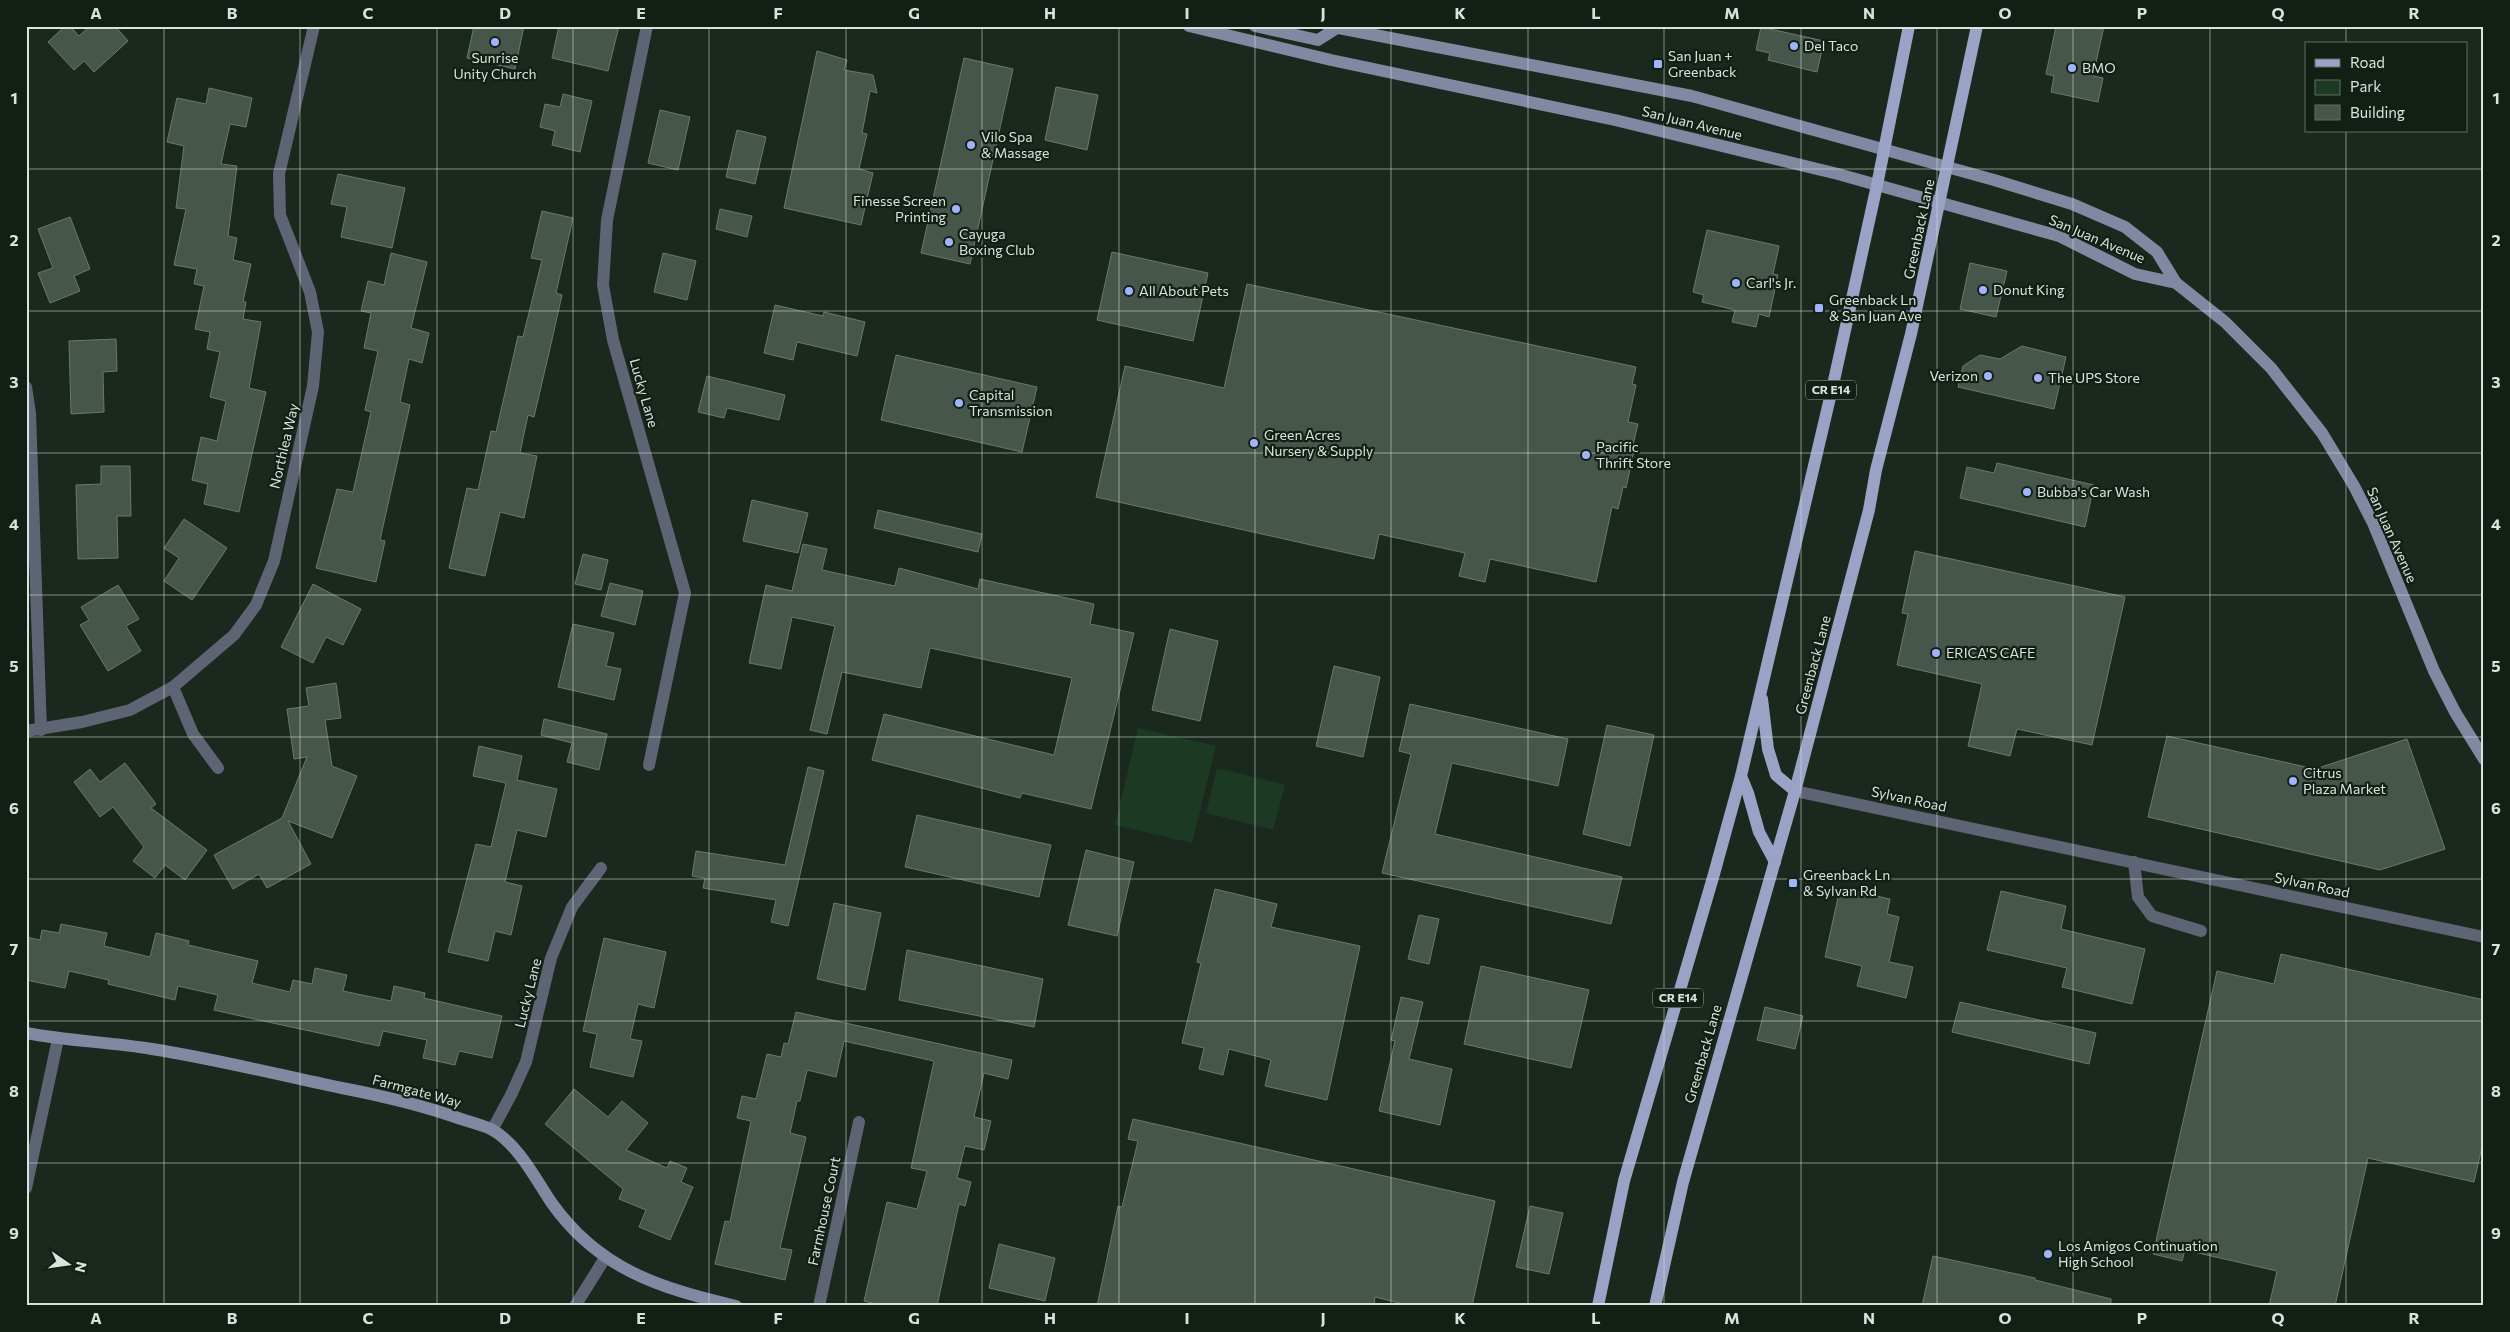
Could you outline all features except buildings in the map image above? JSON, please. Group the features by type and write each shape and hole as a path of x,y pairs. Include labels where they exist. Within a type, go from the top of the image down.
{"main road":[{"path":"1195,27 1216,26"},
{"path":"1254,26 1318,40 1333,27"},
{"name":"CR E14","path":"1598,1306 1624,1181 1741,776 1877,185 1909,26"},
{"name":"Greenback Lane","path":"1655,1306 1683,1182 1795,791 1869,510 1876,470 1889,426 1948,167 1977,26"},
{"name":"San Juan Avenue","path":"1195,27 1331,60 1624,122 1877,185 2059,236 2135,274 2176,284"},
{"name":"San Juan Avenue","path":"1333,27 1692,96 1885,148 2072,204 2125,227 2157,252 2176,284 2225,322 2271,368 2322,432 2354,486 2373,523 2434,671 2455,712 2484,759"},
{"path":"1761,692 1768,749 1776,775 1795,791"},
{"path":"1741,776 1759,832 1775,862"},
{"name":"Farmgate Way","path":"26,1033 58,1039 152,1049 385,1096 438,1111 492,1130 532,1170 551,1202 577,1234 605,1258 648,1281 699,1298 736,1306"}],"street":[{"name":"Northlea Way","path":"26,731 41,730 130,710 173,687 234,636 256,605 274,561 313,386 318,332 310,292 280,215 279,174 314,26"},
{"name":"Lucky Lane","path":"647,26 607,220 603,285 613,340 684,592 649,764"},
{"path":"26,387 30,413 41,730"},
{"path":"173,687 193,734 218,768"},
{"name":"Sylvan Road","path":"1795,791 2484,937"},
{"path":"2134,862 2138,897 2152,916 2201,931"},
{"name":"Lucky Lane","path":"492,1130 526,1062 551,958 572,907 601,868"},
{"path":"26,1188 58,1039"},
{"name":"Farmhouse Court","path":"818,1306 859,1122"},
{"path":"575,1306 605,1258"}],"green space":[{"path":"1138,728 1216,746 1192,843 1115,825"},
{"path":"1217,768 1285,785 1273,830 1206,813"}],"place":[{"name":"Sunrise Unity Church","path":"495,42"},
{"name":"Del Taco","path":"1794,46"},
{"name":"San Juan + Greenback","path":"1658,64"},
{"name":"BMO","path":"2072,68"},
{"name":"Vilo Spa & Massage","path":"971,145"},
{"name":"Finesse Screen Printing","path":"956,209"},
{"name":"Cayuga Boxing Club","path":"949,242"},
{"name":"Carl's Jr.","path":"1736,283"},
{"name":"Donut King","path":"1983,290"},
{"name":"All About Pets","path":"1129,291"},
{"name":"Greenback Ln & San Juan Ave","path":"1819,308"},
{"name":"Verizon","path":"1988,376"},
{"name":"The UPS Store","path":"2038,378"},
{"name":"Capital Transmission","path":"959,403"},
{"name":"Green Acres Nursery & Supply","path":"1254,443"},
{"name":"Pacific Thrift Store","path":"1586,455"},
{"name":"Bubba's Car Wash","path":"2027,492"},
{"name":"ERICA'S CAFE","path":"1936,653"},
{"name":"Citrus Plaza Market","path":"2293,781"},
{"name":"Greenback Ln & Sylvan Rd","path":"1793,883"},
{"name":"Los Amigos Continuation High School","path":"2048,1254"}]}
